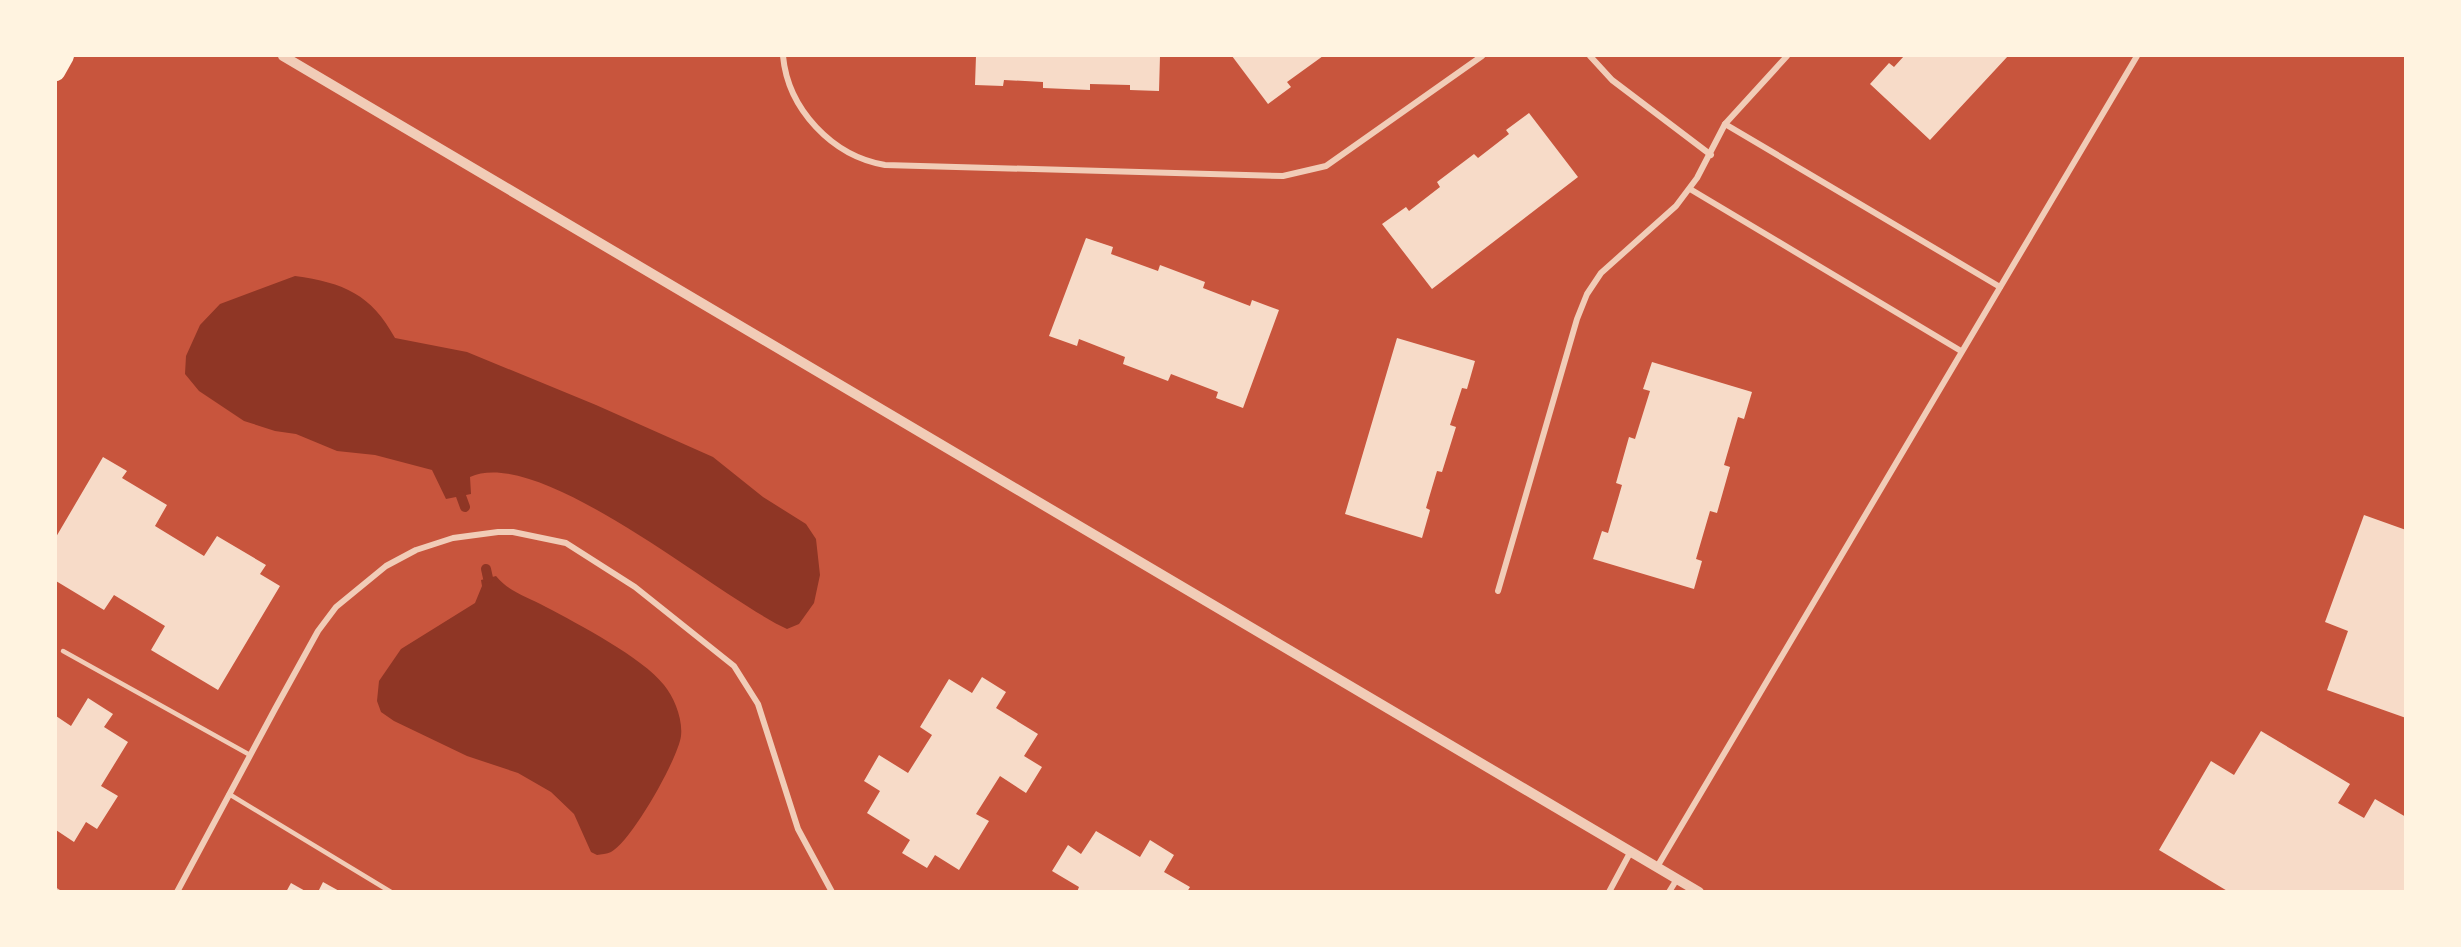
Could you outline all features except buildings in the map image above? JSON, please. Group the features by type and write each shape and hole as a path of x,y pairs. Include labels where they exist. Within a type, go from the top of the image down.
{"highway":[{"path":"56,72 65,56"}],"street":[{"path":"283,56 1699,891"},
{"path":"783,56 785,76 801,112 815,127 846,150 862,160 877,164 1283,176 1326,166 1482,56"},
{"path":"1590,56 1612,80 1711,155"},
{"path":"1498,591 1574,330 1587,294 1601,273 1668,214 1689,189 1711,155 1725,124 1787,56"},
{"path":"1657,867 2137,56"},
{"path":"1725,124 2000,287"},
{"path":"1689,189 1961,351"},
{"path":"177,891 318,631 336,608 354,590 394,561 416,550 453,538 513,532 566,543 635,587 734,666 758,704 798,829 815,865 832,891"},
{"path":"1609,891 1631,851"},
{"path":"1670,891 1677,879"}],"lane":[{"path":"63,651 250,755"},
{"path":"229,794 391,891"}],"shaded area":[{"path":"295,276 328,282 354,293 376,311 395,338 467,352 596,405 713,457 763,497 806,524 816,539 820,575 814,603 799,624 787,629 629,529 583,502 540,482 501,473 470,477 471,494 446,499 432,470 375,455 337,451 296,434 275,431 244,421 199,391 185,374 186,356 200,325 220,304"},
{"path":"496,576 513,590 575,622 641,663 664,685 674,702 681,723 681,736 672,762 630,833 609,853 597,855 591,852 574,814 551,792 518,773 467,756 394,721 381,712 377,701 379,681 401,649 475,603 482,586 481,580"}],"waterway":[{"path":"461,496 465,507"},
{"path":"486,569 488,578"}]}
